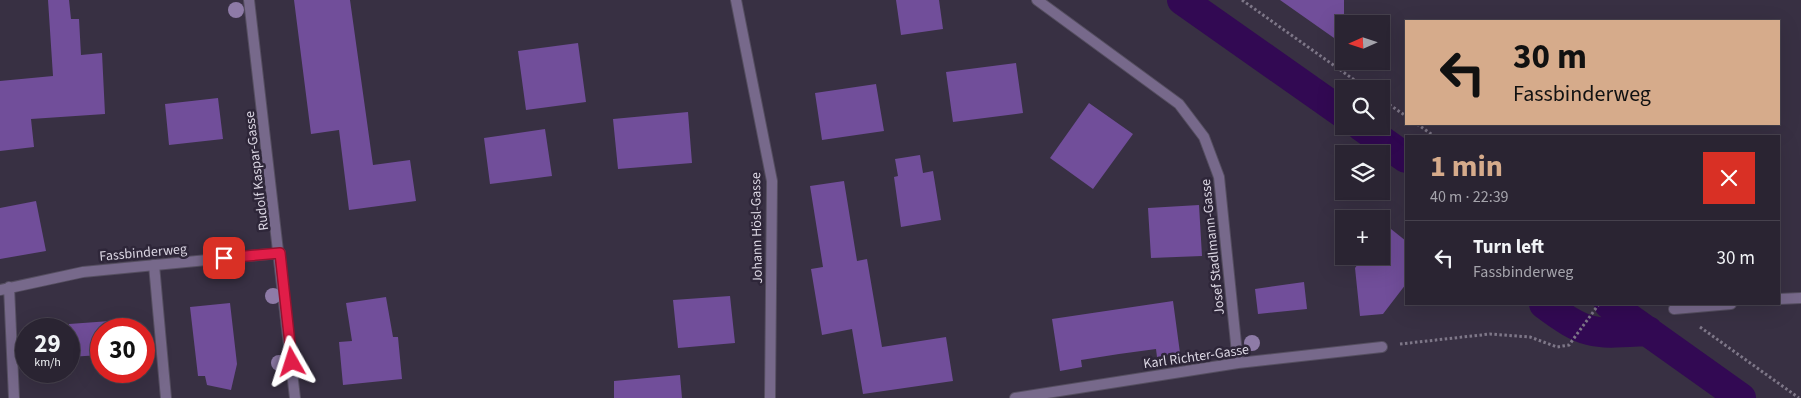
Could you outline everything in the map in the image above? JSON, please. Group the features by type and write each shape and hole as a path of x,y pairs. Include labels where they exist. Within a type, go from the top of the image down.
{"street":[{"name":"Rudolf Kaspar-Gasse","path":"249,0 296,398"},
{"name":"Johann Hösl-Gasse","path":"736,0 772,181 770,398"},
{"name":"Josef Stadlmann-Gasse","path":"1037,0 1179,104 1204,137 1220,177 1238,363"},
{"name":"Fassbinderweg","path":"14,398 5,289 83,272 280,253"},
{"path":"154,265 166,398"},
{"path":"1780,300 1801,298"},
{"path":"1674,309 1720,305"},
{"name":"Karl Richter-Gasse","path":"1015,398 1238,363 1382,347"}],"path":[{"path":"1242,0 1354,80"},
{"path":"1390,105 1405,115"},
{"path":"1418,125 1433,135"},
{"path":"1382,347 1490,334 1530,337 1556,347 1569,346 1598,305"},
{"path":"1674,309 1799,398"}],"building":[{"path":"48,0 69,0 71,19 79,19 81,55 102,53 105,114 31,119 34,147 0,151 0,81 53,76"},
{"path":"294,0 350,0 373,165 410,160 416,201 349,210 339,130 311,134"},
{"path":"896,0 939,0 943,29 901,35"},
{"path":"1280,0 1344,0 1344,15 1335,15 1335,39"},
{"path":"578,43 586,102 526,110 518,51"},
{"path":"1016,63 1023,113 953,122 946,72"},
{"path":"876,84 884,131 822,140 815,93"},
{"path":"218,98 223,139 169,145 165,104"},
{"path":"1089,103 1133,134 1093,189 1050,158"},
{"path":"688,112 692,163 618,169 613,119"},
{"path":"545,129 552,176 490,184 484,138"},
{"path":"920,155 923,173 933,171 941,220 901,227 894,177 898,176 895,159"},
{"path":"844,181 857,261 867,259 882,347 946,337 953,381 863,394 852,329 822,335 811,269 823,267 810,186"},
{"path":"36,201 46,251 0,259 0,208"},
{"path":"1199,205 1202,256 1151,258 1148,208"},
{"path":"1390,228 1405,240 1405,285 1383,314 1360,316 1355,268 1357,265 1390,265"},
{"path":"1304,282 1307,309 1258,314 1255,289"},
{"path":"730,296 735,343 678,348 673,300"},
{"path":"386,297 393,337 398,337 402,379 343,385 339,342 352,341 346,303"},
{"path":"1173,301 1180,353 1157,357 1156,349 1119,354 1081,360 1082,367 1060,371 1052,319"},
{"path":"230,303 237,364 231,390 207,385 205,376 198,376 190,307"},
{"path":"90,322 90,356 80,356 80,323"},
{"path":"680,375 682,398 614,398 614,381"}],"waterway":[{"path":"1182,0 1335,108"},
{"path":"1374,135 1405,157"},
{"path":"1545,305 1571,323 1593,331 1616,333 1648,331"},
{"path":"1610,305 1741,398"}],"route":[{"path":"224,258 280,253 292,362"}]}
